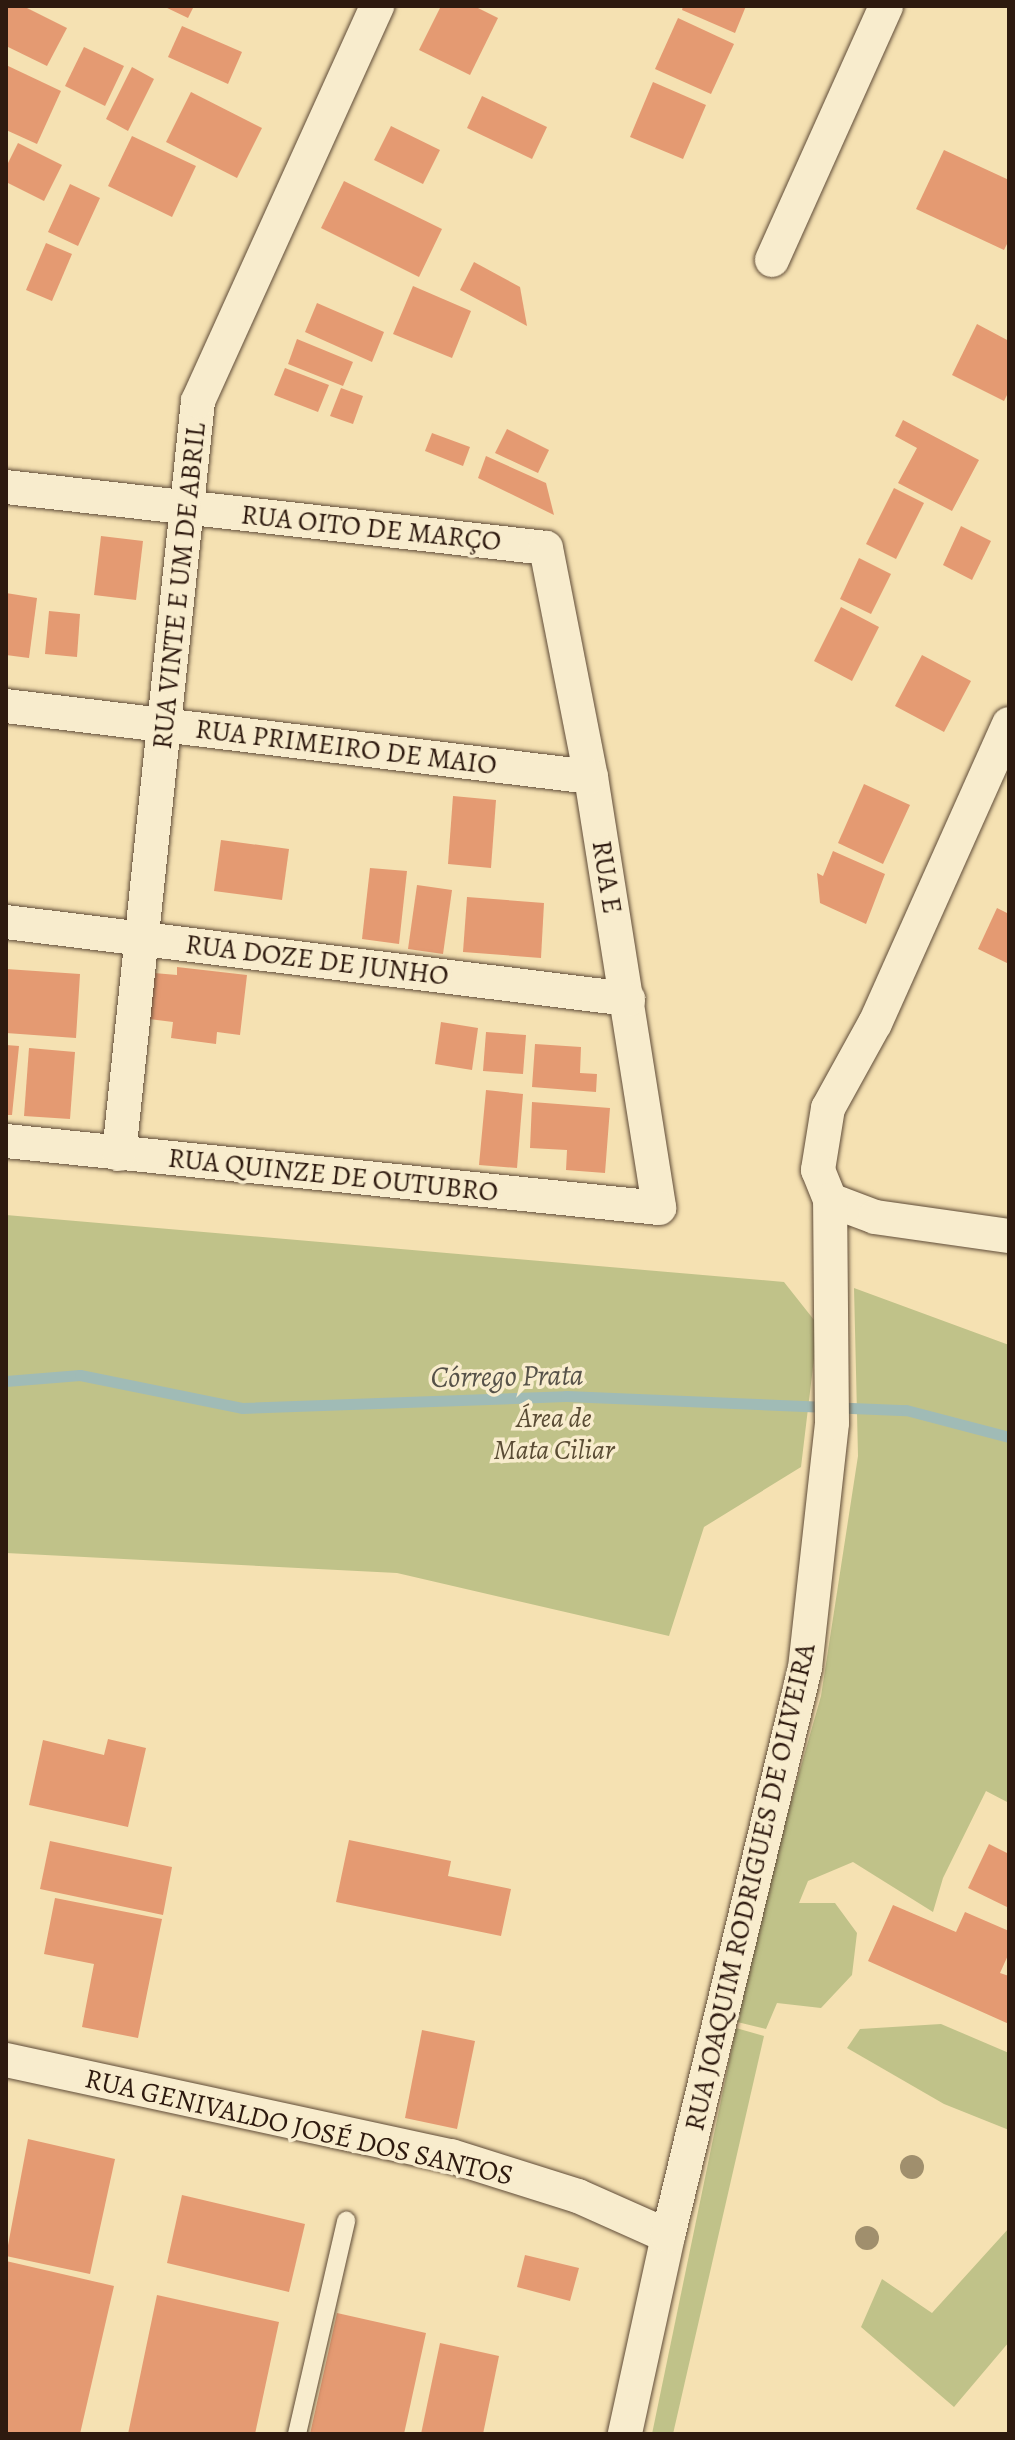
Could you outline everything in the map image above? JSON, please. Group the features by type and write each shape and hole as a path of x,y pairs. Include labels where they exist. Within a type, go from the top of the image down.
{"street":[{"name":"RUA VINTE E UM DE ABRIL","path":"119,1154 144,939 183,507 198,401 377,6"},
{"path":"772,260 886,6"},
{"name":"RUA OITO DE MARÇO","path":"6,487 546,548"},
{"name":"RUA E","path":"546,548 591,777 659,1208"},
{"name":"RUA PRIMEIRO DE MAIO","path":"6,706 591,777"},
{"name":"RUA JOAQUIM RODRIGUES DE OLIVEIRA","path":"668,2236 805,1668 832,1423 830,1200 818,1170 828,1108 875,1023 1009,724"},
{"name":"RUA DOZE DE JUNHO","path":"6,922 628,999"},
{"name":"RUA QUINZE DE OUTUBRO","path":"6,1141 659,1208"},
{"path":"830,1200 875,1217 1009,1236"},
{"name":"RUA GENIVALDO JOSÉ DOS SANTOS","path":"6,2060 451,2156 578,2196 668,2236"},
{"path":"625,2434 668,2236"}],"lane":[{"path":"297,2434 346,2221"}],"green space":[{"name":"Área de Mata Ciliar","path":"6,1215 784,1282 818,1325 801,1467 704,1527 669,1636 397,1573 6,1553"},
{"path":"854,1288 1009,1345 1009,1803 986,1791 943,1878 933,1912 853,1862 808,1881 799,1903 835,1903 857,1933 852,1975 821,2008 777,2003 766,2029 729,2020 821,1696 858,1456"},
{"path":"941,2024 1009,2053 1009,2130 944,2104 847,2048 860,2029"},
{"path":"736,2028 764,2036 673,2434 652,2434"},
{"path":"1009,2228 1009,2342 954,2407 861,2327 882,2279 932,2313"}],"building":[{"path":"6,6 23,6 67,28 47,66 6,46"},
{"path":"163,6 194,6 188,18"},
{"path":"441,6 474,6 498,18 470,75 419,50"},
{"path":"683,6 746,6 735,33 682,10"},
{"path":"678,18 734,44 711,94 655,69"},
{"path":"182,26 242,52 228,84 168,57"},
{"path":"84,47 124,66 105,106 65,86"},
{"path":"6,65 61,91 37,144 6,130"},
{"path":"132,67 154,79 128,131 106,119"},
{"path":"653,82 706,105 683,159 630,137"},
{"path":"191,92 262,128 237,178 166,142"},
{"path":"482,96 547,127 532,159 467,128"},
{"path":"391,126 440,150 423,184 374,160"},
{"path":"132,136 196,166 172,217 108,186"},
{"path":"18,143 62,165 44,201 6,182 6,167"},
{"path":"944,150 1009,180 1009,240 1004,250 916,209"},
{"path":"344,181 442,229 419,277 321,228"},
{"path":"70,184 100,198 78,246 48,232"},
{"path":"46,243 72,254 52,301 26,290"},
{"path":"474,262 520,287 527,326 460,290"},
{"path":"413,286 471,311 452,358 393,334"},
{"path":"317,303 384,332 372,362 305,332"},
{"path":"977,324 1009,341 1009,391 1004,401 952,375"},
{"path":"297,339 353,362 343,386 288,364"},
{"path":"285,368 329,385 318,412 274,395"},
{"path":"341,388 363,396 353,424 330,416"},
{"path":"903,420 979,460 952,511 898,483 917,448 895,436"},
{"path":"507,429 549,450 538,473 495,453"},
{"path":"432,433 470,447 463,466 425,451"},
{"path":"486,456 546,483 554,515 478,478"},
{"path":"894,488 924,503 896,559 866,544"},
{"path":"961,526 991,541 972,580 943,565"},
{"path":"101,536 143,541 136,600 94,595"},
{"path":"859,558 891,574 871,614 840,599"},
{"path":"6,593 37,598 29,658 6,655"},
{"path":"841,607 879,627 852,681 814,661"},
{"path":"49,611 80,614 77,657 45,654"},
{"path":"922,655 971,681 944,732 895,706"},
{"path":"864,784 910,805 883,864 838,843"},
{"path":"453,796 496,800 491,868 448,864"},
{"path":"221,840 289,849 282,900 214,891"},
{"path":"833,851 885,874 866,924 820,903 817,873 823,876"},
{"path":"370,868 407,871 399,944 362,939"},
{"path":"417,885 452,890 443,954 408,949"},
{"path":"467,897 544,903 541,958 463,952"},
{"path":"997,908 1009,914 1009,964 978,949"},
{"path":"177,967 247,975 240,1035 217,1032 216,1044 171,1038 173,1022 149,1019 154,973 177,975"},
{"path":"6,969 80,974 76,1038 6,1033"},
{"path":"441,1022 478,1028 472,1070 435,1064"},
{"path":"486,1032 526,1035 523,1074 483,1071"},
{"path":"535,1044 581,1047 580,1073 597,1074 596,1092 532,1087"},
{"path":"6,1045 19,1046 12,1115 6,1115"},
{"path":"29,1048 75,1052 70,1119 24,1116"},
{"path":"486,1090 523,1094 517,1168 479,1165"},
{"path":"532,1102 610,1108 605,1173 566,1170 567,1150 530,1148"},
{"path":"108,1739 146,1748 128,1827 29,1805 43,1740 104,1755"},
{"path":"349,1840 451,1861 448,1876 511,1889 501,1936 336,1902"},
{"path":"50,1841 172,1867 163,1915 40,1889"},
{"path":"989,1844 1009,1854 1009,1908 968,1888"},
{"path":"55,1898 162,1919 138,2038 82,2027 94,1964 44,1954"},
{"path":"893,1905 956,1932 965,1912 1009,1931 1009,1953 1000,1973 1009,1976 1009,2024 868,1961"},
{"path":"422,2030 475,2041 457,2129 405,2118"},
{"path":"28,2139 115,2159 90,2274 6,2256"},
{"path":"182,2195 305,2224 289,2292 167,2263"},
{"path":"525,2255 579,2268 570,2301 517,2287"},
{"path":"6,2261 114,2286 80,2434 6,2434"},
{"path":"157,2295 279,2322 255,2434 128,2434"},
{"path":"337,2313 426,2333 404,2434 310,2434"},
{"path":"440,2343 499,2356 483,2434 421,2434"}],"waterway":[{"name":"Córrego Prata","path":"6,1381 80,1375 242,1408 566,1396 906,1410 1009,1437"}]}
